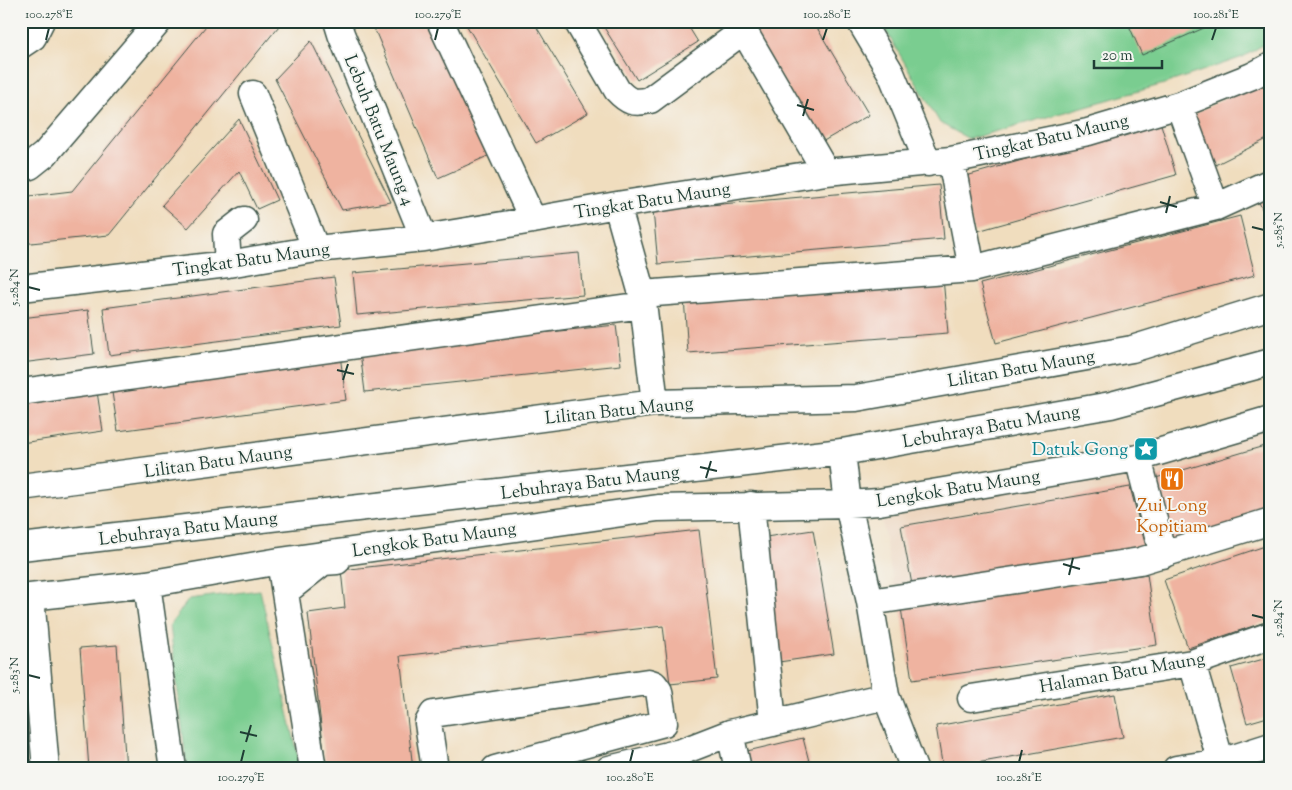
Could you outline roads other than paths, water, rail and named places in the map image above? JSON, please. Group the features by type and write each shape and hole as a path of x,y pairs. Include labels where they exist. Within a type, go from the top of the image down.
{"street":[{"path":"21,44 33,37 41,21"},
{"path":"21,168 30,166 45,154 159,21"},
{"name":"Lebuh Batu Maung 4","path":"337,21 424,238"},
{"path":"440,21 533,220"},
{"path":"577,21 617,90 626,99 638,103 650,100 741,26 826,172"},
{"path":"860,21 940,162 972,269"},
{"name":"Tingkat Batu Maung","path":"21,288 228,264 316,249 424,238 826,172 940,162 1088,132 1179,105 1252,76 1271,66"},
{"path":"253,94 316,249"},
{"path":"1179,105 1216,207"},
{"path":"21,392 643,299 972,269 1216,207 1271,182"},
{"path":"618,205 643,299 655,403"},
{"path":"228,264 226,234 244,220"},
{"name":"Lilitan Batu Maung","path":"21,487 655,403 856,398 1132,349 1271,306"},
{"name":"Lebuhraya Batu Maung","path":"21,548 842,452 1111,405 1271,362"},
{"name":"Lengkok Batu Maung","path":"26,598 147,584 280,561 658,508 879,502 1138,458 1271,419"},
{"path":"842,452 848,504 870,602 886,696 914,769"},
{"path":"1138,458 1163,555"},
{"path":"751,505 773,723"},
{"path":"870,602 1140,561 1271,521"},
{"path":"285,592 322,562 650,523"},
{"path":"280,561 313,769"},
{"path":"147,584 173,769"},
{"path":"26,598 46,769"},
{"name":"Halaman Batu Maung","path":"971,698 1192,663 1271,636"},
{"path":"1192,663 1222,766"},
{"path":"435,769 428,723 433,714 648,682 654,684 660,691 664,723 495,769"},
{"path":"609,769 683,760 730,733 886,696"},
{"path":"730,733 738,769"},
{"path":"1176,769 1222,766 1271,746"}],"place":[{"name":"Datuk Gong","path":"1146,449"},
{"name":"Zui Long Kopitiam","path":"1172,479"}]}
